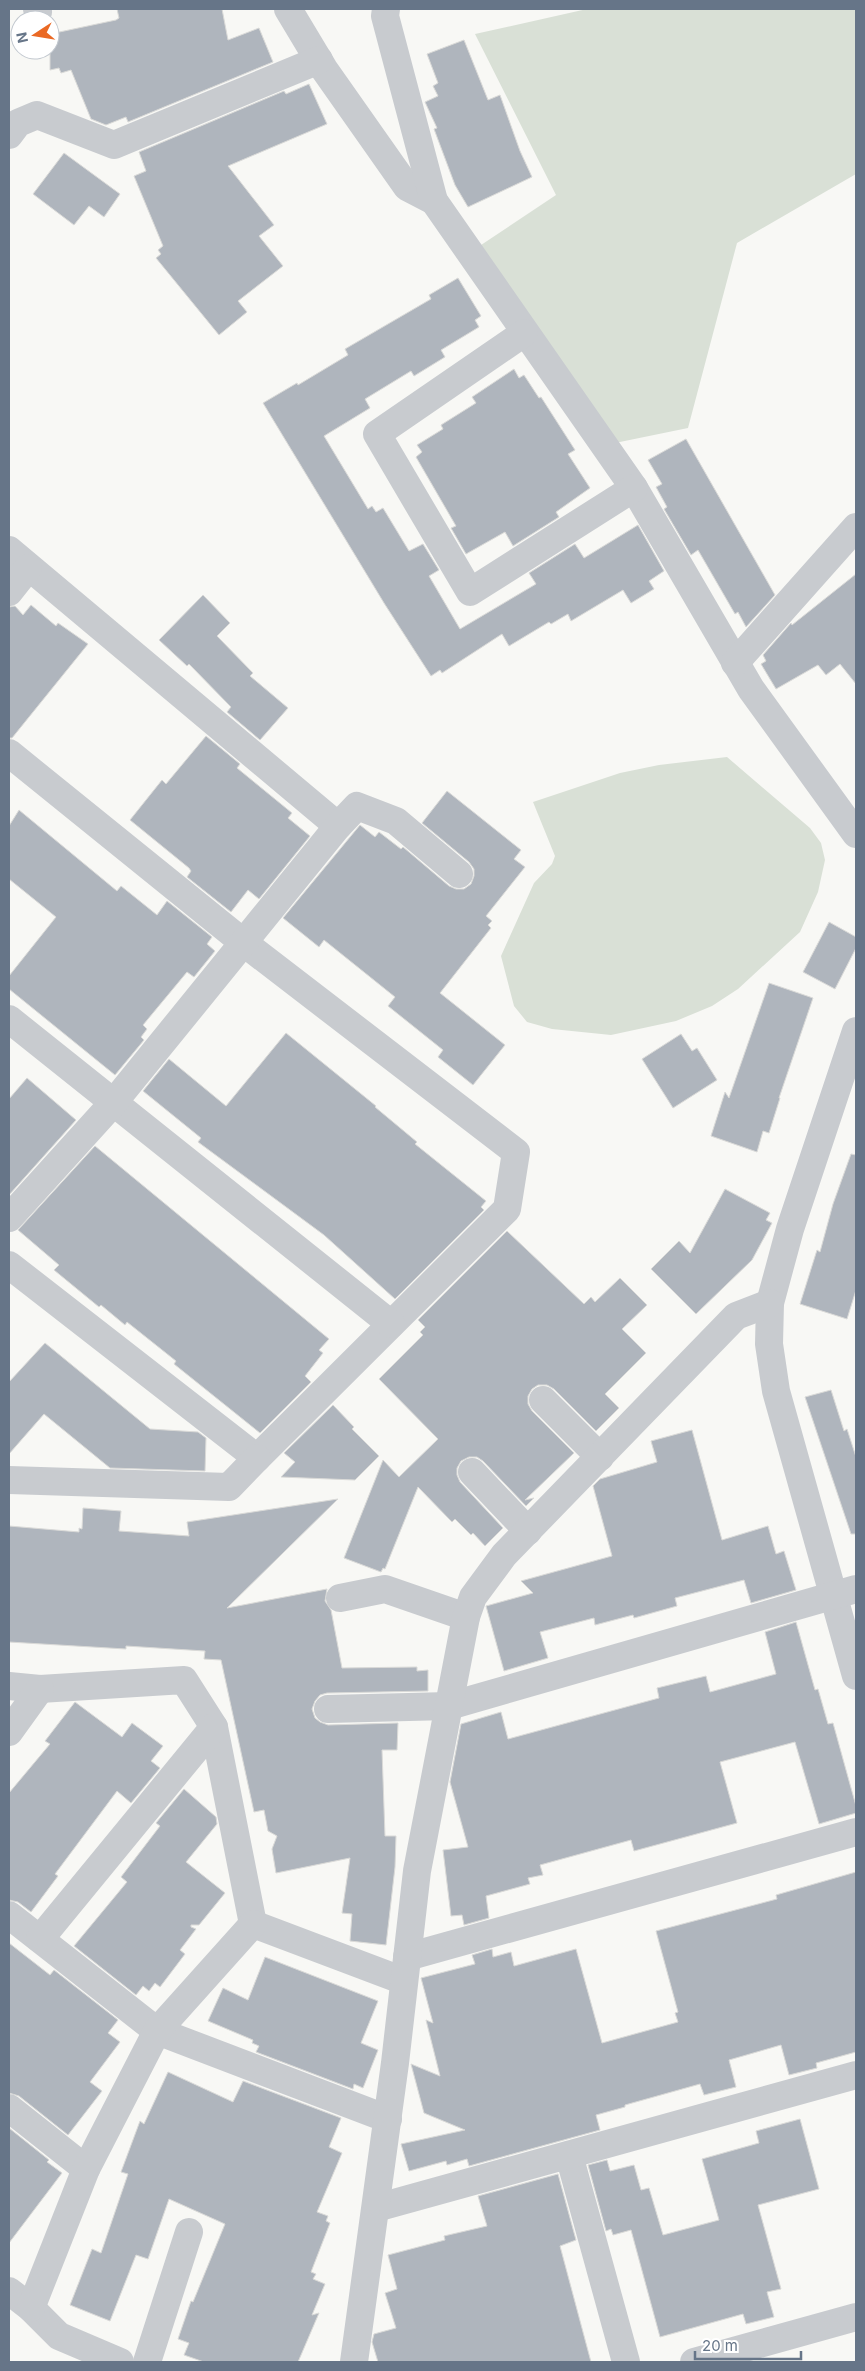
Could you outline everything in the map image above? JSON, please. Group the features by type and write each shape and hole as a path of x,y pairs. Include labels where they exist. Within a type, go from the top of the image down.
{"street":[{"path":"288,9 319,60 407,187 434,201"},
{"path":"386,9 385,16 434,201 524,333 634,488 735,664 787,740 856,834"},
{"path":"9,134 18,123 37,116 114,145 319,60"},
{"path":"524,333 377,434 470,592 634,488"},
{"path":"735,664 856,527"},
{"path":"9,592 18,559 338,826"},
{"path":"9,753 244,943 516,1152 507,1209 229,1487 9,1480"},
{"path":"9,1218 114,1102 338,826 357,806 396,821 459,874"},
{"path":"9,1019 392,1324"},
{"path":"856,1031 790,1229 770,1303 768,1344 776,1391 845,1592 856,1676"},
{"path":"9,1264 257,1458"},
{"path":"354,2362 388,2119 417,1871 466,1618 473,1597 487,1577 528,1531 736,1316 770,1303"},
{"path":"542,1400 600,1457"},
{"path":"472,1472 528,1531"},
{"path":"340,1598 385,1589 466,1618"},
{"path":"328,1709 449,1706 845,1592"},
{"path":"9,1686 40,1689 184,1680 214,1727 253,1924"},
{"path":"9,1732 40,1689"},
{"path":"40,1940 214,1727"},
{"path":"253,1924 406,1969 856,1832"},
{"path":"9,1915 157,2030 388,2119"},
{"path":"32,2308 86,2170 157,2030 253,1924"},
{"path":"376,2208 856,2075"},
{"path":"9,2108 86,2170"},
{"path":"569,2155 626,2362"},
{"path":"147,2362 189,2232"},
{"path":"9,2291 32,2308 59,2336 120,2362"},
{"path":"694,2362 856,2317"}],"shaded area":[{"path":"587,9 856,9 856,174 737,243 688,428 615,443 478,247 556,195 475,34"},
{"path":"727,757 810,828 821,843 825,860 818,892 800,932 738,989 712,1006 676,1021 611,1035 552,1029 527,1022 514,1006 501,956 534,883 552,864 555,856 533,802 620,773 659,765"}],"building":[{"path":"117,9 222,9 228,40 259,28 273,62 128,122 126,117 106,125 91,119 71,70 61,73 59,68 50,70 50,60 60,60 60,32 119,18"},
{"path":"464,40 488,100 500,95 520,151 532,177 468,207 455,185 434,129 437,128 425,102 438,96 433,86 438,83 427,54"},
{"path":"309,84 327,124 228,166 274,225 259,236 283,266 238,301 247,312 219,335 156,258 161,254 158,250 163,246 134,176 146,171 139,152 284,91 286,94"},
{"path":"64,153 120,194 104,217 89,206 74,225 33,194"},
{"path":"458,278 481,316 475,320 479,327 441,350 445,357 414,376 411,371 365,399 370,408 324,436 368,509 372,506 376,512 383,508 409,551 423,544 439,570 429,576 460,629 536,584 529,573 575,544 584,558 638,525 664,571 649,581 654,589 631,603 623,590 571,621 568,614 551,624 549,622 509,646 502,634 442,673 440,670 431,676 384,603 263,403 297,383 298,385 348,355 345,349 431,299 429,295"},
{"path":"514,369 519,378 524,375 539,398 541,397 575,450 568,454 590,488 556,512 559,517 513,546 505,532 466,554 451,528 456,526 416,457 422,452 417,445 443,429 441,425 476,403 472,397"},
{"path":"686,439 775,595 746,627 738,612 735,614 698,550 691,555 664,509 667,507 656,487 662,484 648,460"},
{"path":"856,574 856,684 840,664 826,675 818,665 776,689 761,664 766,661 763,655 791,623 792,625"},
{"path":"203,595 230,623 217,636 253,673 250,676 288,708 260,740 227,712 231,707 189,664 187,666 159,640"},
{"path":"31,605 56,626 58,623 88,644 12,738 9,738 9,607 15,606 23,615"},
{"path":"206,736 240,764 237,768 292,813 288,818 310,836 259,899 248,890 231,912 187,877 191,871 189,868 130,820 162,780 166,784"},
{"path":"447,791 521,850 514,859 525,867 486,916 492,921 488,925 491,928 440,993 505,1045 473,1085 438,1057 443,1050 388,1006 395,997 324,940 319,947 283,918 360,825 375,837 379,832 401,849 403,847 449,886 456,889 464,889 471,884 474,869 469,862 422,823"},
{"path":"19,810 117,891 121,886 157,915 167,901 212,937 207,944 215,951 194,977 187,972 143,1025 147,1029 141,1037 144,1040 115,1075 9,989 9,976 56,917 9,879 9,826"},
{"path":"829,922 856,937 856,948 835,989 803,972"},
{"path":"769,983 813,998 769,1133 763,1131 757,1152 711,1136 725,1092 729,1098"},
{"path":"286,1033 376,1106 417,1142 415,1144 486,1201 481,1207 484,1210 395,1299 324,1235 198,1142 201,1138 143,1091 169,1059 226,1106"},
{"path":"681,1034 692,1051 697,1048 717,1080 673,1108 642,1059"},
{"path":"27,1078 76,1120 9,1195 9,1099"},
{"path":"95,1146 329,1339 319,1350 323,1353 305,1376 311,1382 260,1433 174,1364 176,1361 127,1322 125,1325 101,1305 99,1307 54,1270 59,1265 18,1230"},
{"path":"851,1154 856,1155 856,1290 847,1319 800,1304 817,1250 820,1252 833,1204"},
{"path":"725,1189 770,1213 766,1220 772,1223 752,1260 696,1314 651,1269 679,1241 690,1253"},
{"path":"507,1231 584,1304 591,1297 595,1302 620,1278 647,1305 622,1329 646,1353 605,1394 619,1408 596,1431 554,1389 547,1385 538,1385 532,1389 528,1396 528,1404 532,1411 574,1453 525,1500 534,1498 526,1506 483,1461 477,1457 469,1457 461,1461 457,1468 460,1482 503,1528 485,1546 473,1533 471,1535 455,1519 452,1522 418,1487 385,1569 383,1568 381,1572 344,1558 383,1460 399,1477 438,1439 379,1379 423,1335 420,1332 425,1327 418,1320"},
{"path":"45,1343 150,1429 198,1432 206,1438 205,1471 110,1468 44,1414 9,1454 9,1382"},
{"path":"831,1390 844,1431 847,1429 856,1457 856,1534 851,1534 805,1397"},
{"path":"333,1405 354,1427 352,1429 379,1456 355,1480 281,1477 295,1462 284,1453"},
{"path":"692,1430 722,1540 768,1526 776,1554 784,1551 796,1590 751,1603 744,1580 675,1598 677,1606 634,1618 633,1615 595,1625 594,1618 540,1632 548,1658 504,1671 486,1606 533,1593 521,1581 612,1556 593,1486 600,1479 657,1462 651,1441"},
{"path":"338,1499 227,1608 327,1589 325,1601 331,1610 342,1668 417,1667 417,1671 428,1670 428,1691 327,1693 320,1695 312,1709 315,1718 328,1725 398,1723 397,1750 382,1750 385,1836 396,1836 395,1867 386,1945 350,1941 352,1914 342,1913 350,1858 276,1873 272,1849 277,1836 268,1831 264,1810 254,1812 221,1660 204,1659 205,1651 126,1646 126,1649 9,1642 9,1526 79,1532 79,1528 82,1529 83,1508 121,1511 119,1531 189,1536 187,1522"},
{"path":"796,1622 815,1690 818,1689 828,1724 833,1723 856,1806 856,1813 819,1824 795,1742 720,1762 737,1823 634,1851 631,1840 540,1865 543,1875 528,1878 530,1884 486,1896 489,1918 464,1925 462,1915 451,1916 443,1850 468,1847 450,1782 461,1724 501,1712 508,1739 659,1698 657,1688 706,1676 710,1692 776,1674 765,1632"},
{"path":"75,1702 122,1737 132,1723 163,1746 151,1761 160,1768 131,1803 117,1791 55,1874 58,1876 31,1912 18,1902 9,1900 9,1793 50,1744 45,1741"},
{"path":"184,1789 216,1817 217,1824 186,1862 225,1893 199,1925 191,1925 191,1927 196,1929 180,1950 185,1954 160,1987 155,1983 149,1991 143,1986 136,1995 74,1946 127,1882 121,1877 160,1826 156,1823"},
{"path":"856,1872 856,2052 816,2063 817,2068 789,2075 781,2045 729,2060 736,2087 704,2095 700,2084 596,2115 600,2130 469,2166 467,2159 447,2165 446,2161 409,2171 401,2144 465,2130 424,2113 411,2064 440,2076 426,2020 433,2023 421,1978 475,1964 472,1955 492,1949 493,1957 511,1952 514,1966 576,1949 602,2043 678,2022 675,2013 678,2012 656,1931 777,1899 776,1895"},
{"path":"9,1943 50,1975 54,1970 118,2020 108,2033 120,2042 90,2082 102,2091 68,2135 19,2096 9,2093"},
{"path":"265,1957 378,2001 361,2043 378,2050 363,2088 354,2084 353,2089 256,2052 259,2046 252,2043 253,2040 208,2021 223,1988 248,2000"},
{"path":"168,2072 233,2102 243,2081 341,2118 329,2147 342,2153 317,2212 328,2216 326,2221 330,2223 311,2272 316,2274 313,2279 325,2284 312,2315 319,2313 298,2362 204,2362 184,2355 189,2343 178,2339 191,2301 193,2302 225,2224 169,2199 148,2259 136,2255 110,2321 70,2305 92,2249 101,2253 128,2174 121,2172 140,2121 144,2124"},
{"path":"800,2119 819,2189 758,2205 781,2289 767,2292 774,2317 746,2324 743,2314 660,2337 631,2230 613,2235 611,2229 606,2231 588,2165 607,2160 610,2171 634,2165 641,2190 649,2188 663,2235 719,2220 702,2159 759,2143 756,2131"},
{"path":"9,2128 62,2173 9,2243"},
{"path":"558,2174 576,2240 560,2246 591,2362 378,2362 372,2342 374,2334 396,2328 385,2293 397,2289 388,2255 445,2240 444,2236 487,2226 478,2196"}]}
